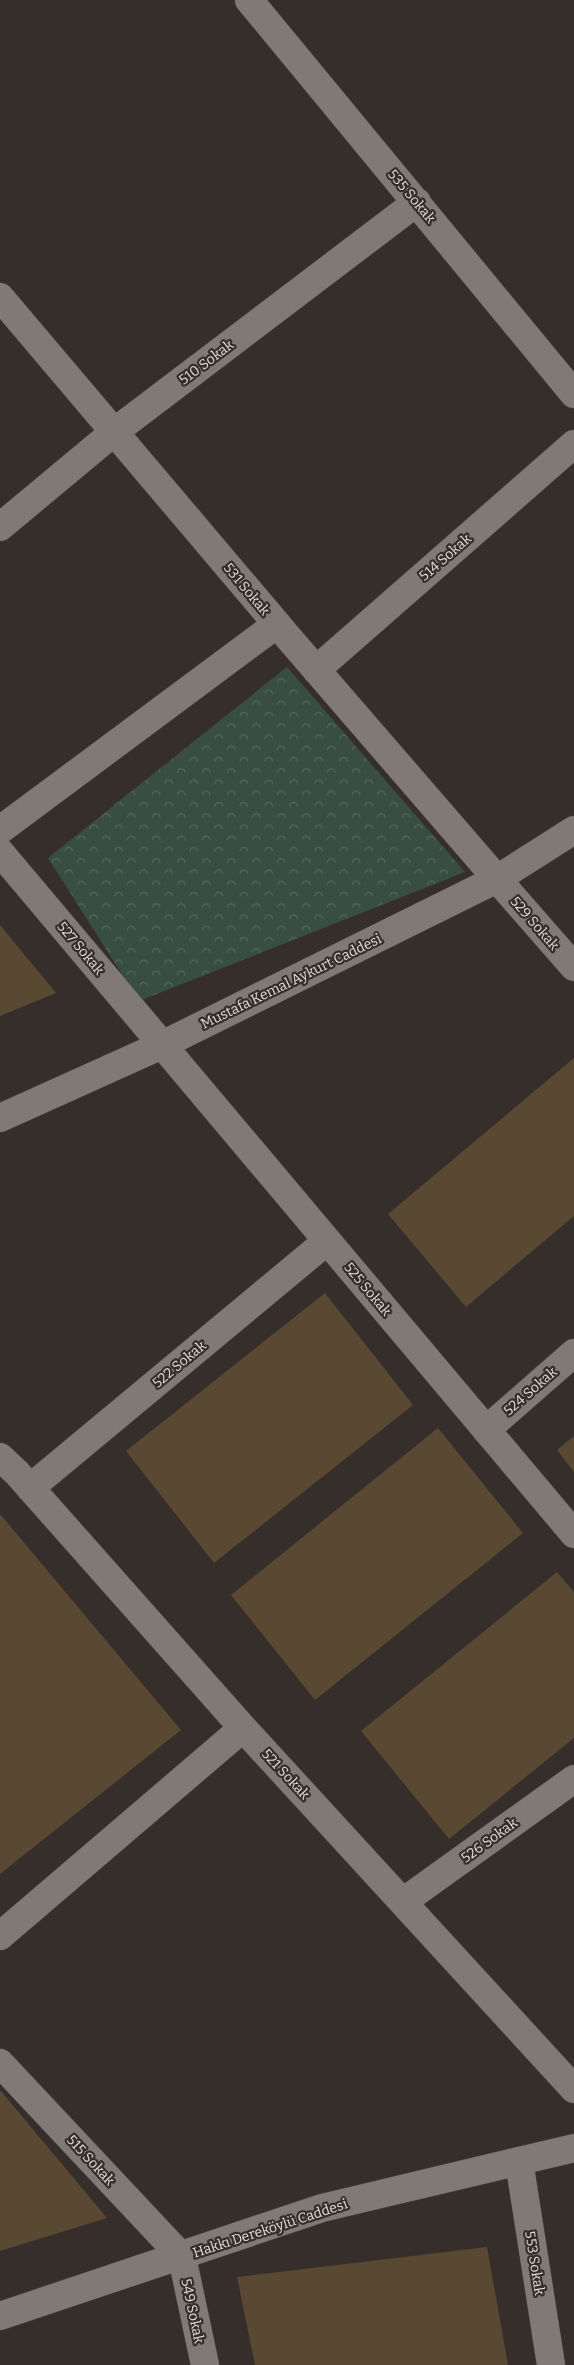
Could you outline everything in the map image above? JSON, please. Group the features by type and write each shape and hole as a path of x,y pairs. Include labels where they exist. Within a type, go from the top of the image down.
{"street":[{"name":"535 Sokak","path":"248,0 574,394"},
{"name":"510 Sokak","path":"0,528 114,432 417,202"},
{"name":"531 Sokak","path":"0,297 316,670 497,879"},
{"name":"514 Sokak","path":"316,670 574,444"},
{"path":"0,830 277,624"},
{"name":"Mustafa Kemal Aykurt Caddesi","path":"0,1118 162,1044 497,879 574,830"},
{"name":"527 Sokak","path":"0,852 162,1044"},
{"name":"529 Sokak","path":"497,879 574,967"},
{"name":"525 Sokak","path":"162,1044 574,1534"},
{"name":"522 Sokak","path":"30,1488 327,1241"},
{"name":"524 Sokak","path":"486,1430 574,1353"},
{"name":"521 Sokak","path":"0,1457 30,1488 243,1728 404,1901 574,2089"},
{"path":"0,1936 243,1728"},
{"name":"526 Sokak","path":"404,1901 574,1778"},
{"name":"515 Sokak","path":"0,2063 182,2257"},
{"name":"Hakkı Dereköylü Caddesi","path":"0,2316 182,2257 322,2208 574,2148"},
{"name":"553 Sokak","path":"518,2162 551,2365"},
{"name":"549 Sokak","path":"182,2257 204,2365"}],"green space":[{"path":"287,667 465,872 139,1001 48,858"}],"building":[{"path":"0,925 56,993 0,1016"},
{"path":"574,1058 574,1216 466,1307 388,1214"},
{"path":"325,1293 413,1405 214,1563 126,1451"},
{"path":"438,1428 523,1533 315,1700 231,1595"},
{"path":"574,1436 574,1472 557,1450"},
{"path":"0,1514 181,1730 0,1874"},
{"path":"557,1572 574,1592 574,1738 449,1839 361,1731"},
{"path":"0,2090 107,2218 0,2251"},
{"path":"487,2247 508,2365 255,2365 237,2277"}]}
